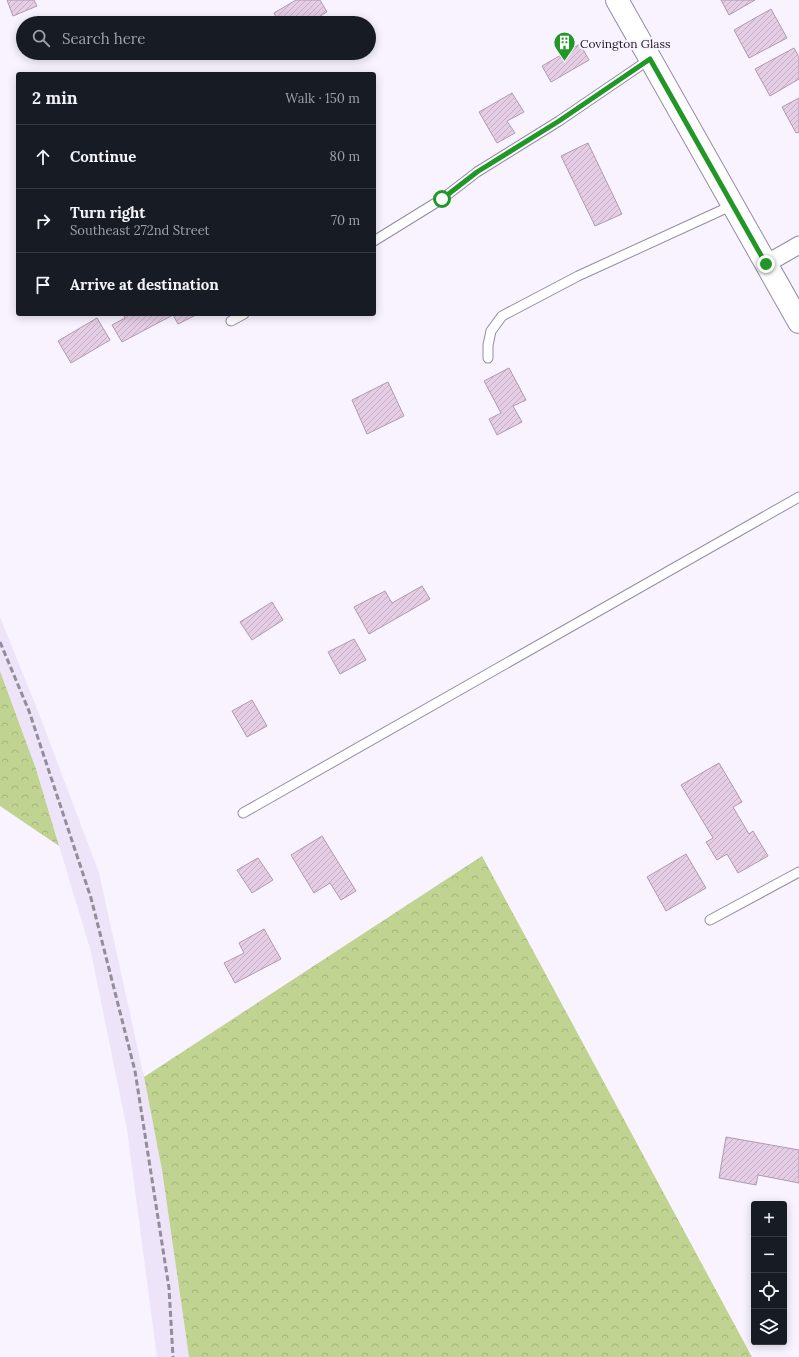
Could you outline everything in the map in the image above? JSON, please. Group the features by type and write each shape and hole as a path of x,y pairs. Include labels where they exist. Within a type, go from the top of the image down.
{"main road":[{"path":"617,0 799,322"}],"street":[{"path":"766,264 799,245"}],"lane":[{"path":"376,240 442,199 477,172 559,121 650,59"},
{"path":"488,358 488,345 491,331 502,316 578,276 733,205"},
{"path":"231,321 240,316"},
{"path":"243,813 799,497"},
{"path":"710,920 799,872"}],"shaded area":[{"path":"0,617 41,719 99,873 144,1077 162,1170 189,1357 157,1357 127,1130 91,952 36,769 0,671"}],"green space":[{"path":"0,671 36,769 59,846 0,806"},
{"path":"482,856 752,1357 189,1357 162,1170 144,1077"}],"building":[{"path":"7,0 34,0 37,6 13,16"},
{"path":"296,0 320,0 327,12 320,16 276,16 274,13"},
{"path":"721,0 755,0 729,15"},
{"path":"771,9 787,38 749,58 734,30"},
{"name":"Covington Glass","path":"580,44 589,60 551,82 542,66"},
{"path":"794,48 799,57 799,79 770,96 755,69"},
{"path":"512,93 524,112 507,121 515,133 497,143 479,112"},
{"path":"799,98 799,132 796,133 782,107"},
{"path":"588,143 622,214 595,226 561,156"},
{"path":"124,316 171,316 122,342 112,325 125,318"},
{"path":"174,316 194,316 178,324"},
{"path":"97,318 110,340 71,363 58,341"},
{"path":"509,368 526,400 513,406 522,422 497,435 489,419 501,413 484,381"},
{"path":"388,382 404,416 367,434 352,400"},
{"path":"422,586 430,599 369,634 354,607 385,591 392,603"},
{"path":"272,602 283,620 252,640 240,622"},
{"path":"354,639 366,660 340,674 328,652"},
{"path":"252,700 267,726 247,737 232,711"},
{"path":"719,763 742,802 733,807 749,834 753,831 768,856 738,873 727,854 717,860 706,842 713,838 681,785"},
{"path":"322,836 356,891 341,900 330,883 314,893 291,855"},
{"path":"686,854 706,888 666,911 647,877"},
{"path":"258,858 273,880 252,893 237,870"},
{"path":"264,929 281,959 235,983 224,963 244,953 239,943"},
{"path":"726,1137 799,1150 799,1183 758,1175 756,1185 719,1178"}],"railway":[{"path":"0,642 29,711 91,898 135,1071 169,1288 173,1357"}],"place":[{"name":"Covington Glass","path":"565,62"}],"route":[{"path":"442,199 477,172 530,140 650,59 766,264"}]}
